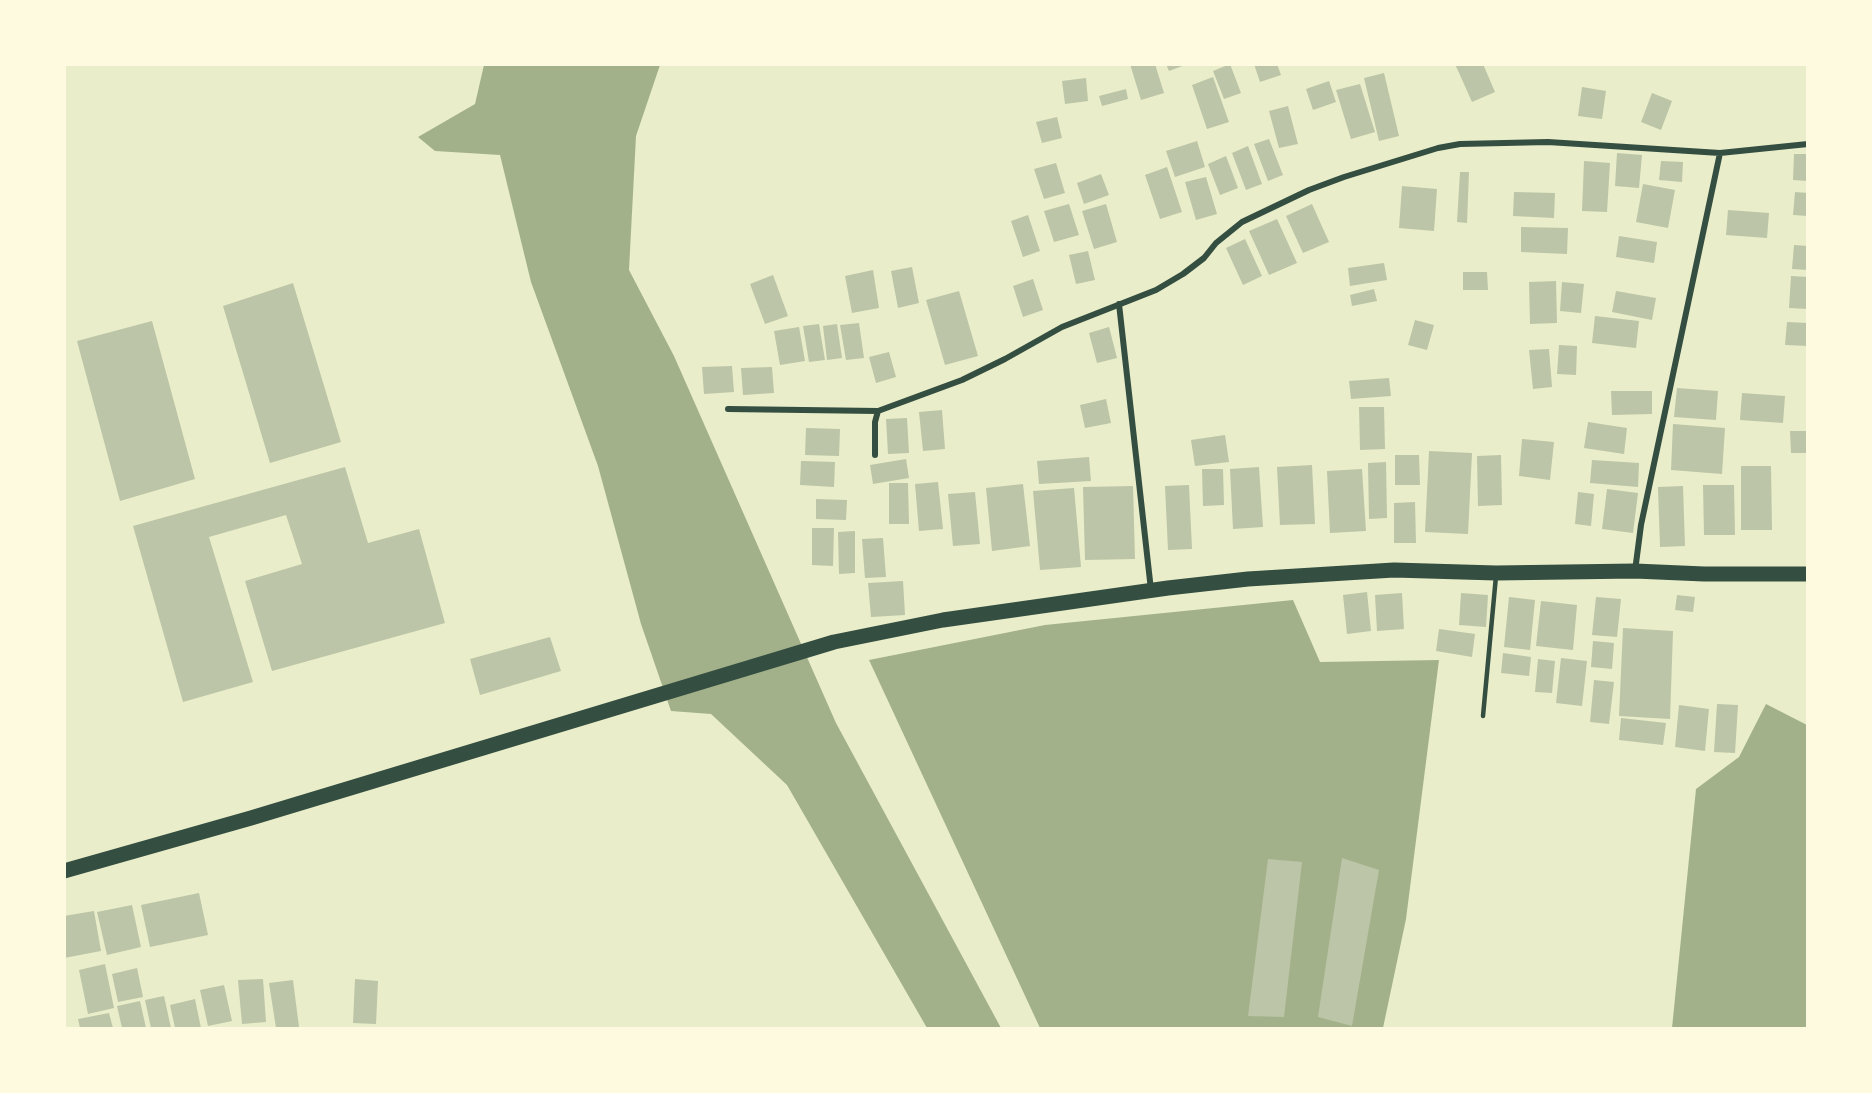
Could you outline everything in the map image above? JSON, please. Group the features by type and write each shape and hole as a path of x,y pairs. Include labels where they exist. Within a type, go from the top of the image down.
{"main road":[{"path":"64,871 251,818 848,638 932,622 1150,590 1248,579 1394,570 1496,573 1635,571 1704,574 1808,573"}],"street":[{"path":"728,409 878,411 985,370 1062,327 1156,290 1204,258 1216,243 1242,222 1309,190 1438,148 1460,144 1548,142 1720,153 1808,144"},
{"path":"1635,571 1641,525 1720,153"},
{"path":"1119,304 1150,590"},
{"path":"875,455 875,422 878,411"}],"lane":[{"path":"1483,716 1496,573"}],"shaded area":[{"path":"484,65 660,65 636,136 629,270 674,356 836,723 1001,1028 927,1028 787,785 711,714 671,711 641,624 598,466 531,282 500,155 435,151 418,137 475,104"},
{"path":"1293,600 1320,662 1439,660 1406,919 1383,1028 1040,1028 869,660 1045,625"},
{"path":"1766,704 1807,725 1807,1028 1672,1028 1696,789 1739,757"}],"building":[{"path":"1130,64 1155,64 1164,93 1141,100"},
{"path":"1166,64 1185,64 1185,65 1169,71"},
{"path":"1230,64 1241,93 1224,99 1213,71"},
{"path":"1254,64 1277,64 1281,75 1260,82"},
{"path":"1455,64 1483,64 1495,92 1472,102"},
{"path":"1384,73 1399,136 1379,141 1364,78"},
{"path":"1213,77 1229,122 1207,129 1192,85"},
{"path":"1086,78 1088,101 1065,104 1062,81"},
{"path":"1329,81 1336,102 1313,110 1306,89"},
{"path":"1360,84 1375,132 1351,139 1336,90"},
{"path":"1582,87 1606,91 1602,119 1578,116"},
{"path":"1126,89 1128,99 1102,106 1099,96"},
{"path":"1652,93 1672,101 1661,130 1641,122"},
{"path":"1288,106 1298,144 1279,148 1269,111"},
{"path":"1057,117 1062,138 1042,143 1036,122"},
{"path":"1269,139 1283,175 1268,181 1254,144"},
{"path":"1197,141 1205,167 1175,177 1166,151"},
{"path":"1248,146 1262,184 1246,190 1232,153"},
{"path":"1617,153 1642,155 1639,188 1615,186"},
{"path":"1794,154 1808,154 1808,181 1793,180"},
{"path":"1226,156 1238,188 1220,195 1208,164"},
{"path":"1584,161 1610,163 1607,212 1582,211"},
{"path":"1661,161 1683,162 1682,182 1659,180"},
{"path":"1056,163 1065,193 1044,199 1034,169"},
{"path":"1167,167 1182,212 1160,219 1145,175"},
{"path":"1460,172 1469,172 1467,223 1457,222"},
{"path":"1101,174 1109,195 1084,204 1077,183"},
{"path":"1206,177 1217,214 1196,220 1185,182"},
{"path":"1643,184 1675,190 1668,228 1636,222"},
{"path":"1402,186 1437,189 1434,231 1399,228"},
{"path":"1514,192 1555,193 1554,218 1513,216"},
{"path":"1795,192 1808,193 1808,216 1793,215"},
{"path":"1069,204 1079,235 1054,242 1044,211"},
{"path":"1106,204 1117,242 1094,249 1082,211"},
{"path":"1312,204 1329,242 1303,253 1286,216"},
{"path":"1728,210 1769,213 1767,238 1726,235"},
{"path":"1028,215 1040,251 1023,257 1011,221"},
{"path":"1277,219 1297,263 1269,275 1249,231"},
{"path":"1521,227 1568,228 1567,254 1521,252"},
{"path":"1619,236 1657,242 1654,263 1616,257"},
{"path":"1245,239 1262,276 1243,285 1226,248"},
{"path":"1794,245 1808,246 1808,270 1792,269"},
{"path":"1088,251 1095,280 1076,284 1069,255"},
{"path":"1384,263 1387,280 1350,286 1348,268"},
{"path":"912,267 919,303 898,308 891,271"},
{"path":"873,270 879,308 852,313 845,276"},
{"path":"1463,272 1487,272 1488,290 1463,290"},
{"path":"773,275 788,316 765,324 750,284"},
{"path":"1791,276 1808,277 1808,309 1789,308"},
{"path":"1033,279 1043,310 1023,317 1013,286"},
{"path":"1556,281 1557,323 1530,324 1529,282"},
{"path":"1562,282 1584,284 1581,313 1560,311"},
{"path":"293,283 341,442 270,463 223,306"},
{"path":"1374,289 1377,301 1352,306 1350,295"},
{"path":"959,291 978,356 945,365 926,300"},
{"path":"1616,291 1656,298 1652,320 1612,312"},
{"path":"1595,316 1639,321 1636,348 1592,343"},
{"path":"1415,320 1434,325 1427,350 1408,345"},
{"path":"152,321 195,479 120,501 77,341"},
{"path":"1787,322 1808,323 1808,346 1785,345"},
{"path":"859,323 864,358 846,360 840,325"},
{"path":"819,324 825,360 809,362 803,326"},
{"path":"837,324 842,358 827,360 823,326"},
{"path":"799,327 805,361 780,365 774,331"},
{"path":"1109,327 1117,358 1097,363 1089,333"},
{"path":"1559,345 1577,346 1576,375 1557,374"},
{"path":"1549,349 1552,387 1533,389 1529,350"},
{"path":"889,352 896,377 876,383 869,357"},
{"path":"732,366 734,392 704,394 702,367"},
{"path":"772,367 774,393 743,395 741,368"},
{"path":"1389,378 1391,396 1351,399 1349,381"},
{"path":"1677,388 1718,391 1716,420 1674,417"},
{"path":"1611,391 1652,391 1652,414 1612,415"},
{"path":"1742,393 1785,396 1783,423 1740,420"},
{"path":"1106,399 1111,423 1085,428 1080,405"},
{"path":"1359,407 1384,407 1385,449 1360,450"},
{"path":"942,410 945,449 923,451 919,412"},
{"path":"907,418 909,453 888,454 886,419"},
{"path":"1588,422 1627,428 1624,454 1584,448"},
{"path":"1673,424 1725,428 1722,474 1671,470"},
{"path":"806,428 840,429 839,456 805,455"},
{"path":"1790,431 1808,431 1808,453 1791,453"},
{"path":"1225,435 1229,462 1195,466 1191,440"},
{"path":"1522,439 1554,442 1550,480 1519,476"},
{"path":"1429,451 1472,453 1468,534 1425,532"},
{"path":"1395,455 1419,455 1420,485 1395,485"},
{"path":"1501,455 1502,505 1478,506 1477,456"},
{"path":"1089,457 1091,481 1039,484 1037,461"},
{"path":"906,459 909,478 873,484 870,465"},
{"path":"1592,460 1639,463 1638,487 1590,483"},
{"path":"801,461 835,462 834,487 800,485"},
{"path":"1386,462 1387,518 1369,519 1368,463"},
{"path":"1312,465 1315,524 1280,525 1277,467"},
{"path":"1741,466 1771,466 1772,530 1741,530"},
{"path":"345,467 368,543 419,529 445,623 272,671 245,581 302,564 286,515 209,537 253,682 183,702 133,526"},
{"path":"1259,467 1263,527 1233,529 1230,469"},
{"path":"1202,469 1223,469 1224,505 1203,506"},
{"path":"1362,469 1366,531 1330,533 1327,471"},
{"path":"938,482 943,529 919,531 915,484"},
{"path":"889,483 908,483 909,524 889,524"},
{"path":"1023,484 1030,546 992,551 986,488"},
{"path":"1189,485 1192,549 1168,550 1165,486"},
{"path":"1703,485 1734,485 1735,535 1704,535"},
{"path":"1133,486 1135,559 1085,560 1083,487"},
{"path":"1683,486 1685,546 1660,547 1658,487"},
{"path":"1074,488 1081,567 1040,570 1033,491"},
{"path":"1607,489 1638,493 1633,533 1602,529"},
{"path":"975,492 980,544 953,546 948,494"},
{"path":"1578,492 1594,494 1591,526 1575,524"},
{"path":"816,499 847,500 846,520 816,519"},
{"path":"1415,502 1416,543 1394,543 1394,503"},
{"path":"812,528 834,528 833,566 812,565"},
{"path":"855,531 855,573 839,574 838,532"},
{"path":"883,538 886,577 865,578 862,539"},
{"path":"903,581 905,615 871,617 868,583"},
{"path":"1367,592 1371,631 1347,634 1343,595"},
{"path":"1402,593 1404,629 1377,631 1375,595"},
{"path":"1461,593 1488,595 1486,627 1459,625"},
{"path":"1677,595 1695,597 1693,612 1675,610"},
{"path":"1509,597 1535,600 1530,650 1504,647"},
{"path":"1596,597 1621,599 1617,637 1592,635"},
{"path":"1541,601 1577,605 1573,650 1536,646"},
{"path":"1623,628 1673,631 1670,719 1619,716"},
{"path":"1439,629 1475,634 1472,657 1436,651"},
{"path":"550,637 561,671 480,695 470,659"},
{"path":"1593,641 1614,643 1612,669 1591,667"},
{"path":"1503,653 1531,657 1529,676 1501,673"},
{"path":"1561,658 1587,661 1582,706 1556,703"},
{"path":"1538,659 1555,661 1552,693 1535,692"},
{"path":"1594,680 1614,682 1609,724 1590,722"},
{"path":"1717,704 1738,705 1735,753 1714,752"},
{"path":"1679,705 1709,709 1705,751 1675,747"},
{"path":"1621,718 1666,723 1663,745 1619,740"},
{"path":"1342,858 1379,870 1352,1026 1318,1017"},
{"path":"1268,859 1302,862 1284,1017 1248,1016"},
{"path":"199,893 208,935 150,947 141,905"},
{"path":"132,905 141,947 107,955 97,912"},
{"path":"94,911 101,951 64,958 64,916"},
{"path":"105,964 114,1008 88,1014 79,970"},
{"path":"137,968 143,997 118,1002 112,974"},
{"path":"263,979 266,1022 242,1024 238,980"},
{"path":"355,979 378,981 376,1024 353,1023"},
{"path":"293,980 299,1027 276,1028 269,983"},
{"path":"224,985 232,1021 208,1026 200,990"},
{"path":"164,996 171,1028 151,1028 145,1000"},
{"path":"195,999 201,1028 175,1028 170,1005"},
{"path":"140,1001 146,1028 122,1028 117,1006"},
{"path":"109,1013 113,1028 80,1028 78,1019"}]}
